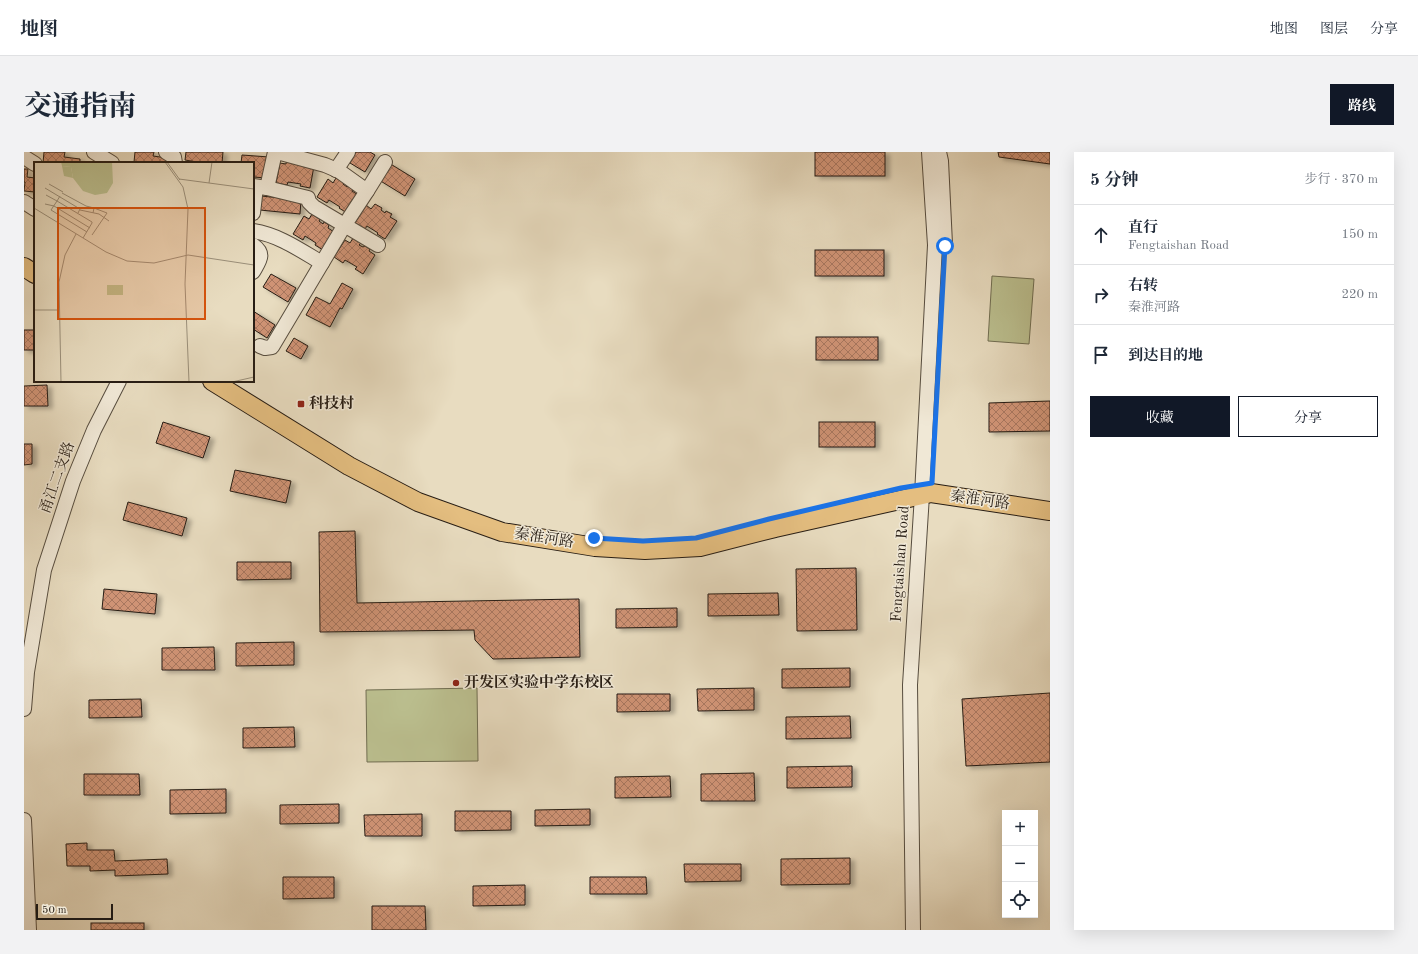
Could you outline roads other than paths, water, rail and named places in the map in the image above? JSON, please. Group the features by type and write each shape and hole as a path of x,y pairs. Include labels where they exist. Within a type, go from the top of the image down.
{"main road":[{"path":"24,257 34,262"},
{"path":"24,267 34,273"},
{"name":"秦淮河路","path":"214,382 349,466 418,502 502,532 587,546 645,550 700,547 927,489 1050,511"},
{"name":"秦淮河路","path":"231,382 355,459 422,494 504,524 594,538 643,541 696,538 769,519 927,489 1050,500"}],"street":[{"path":"94,152 110,162"},
{"path":"254,209 259,187 276,152 307,156 336,170 367,191"},
{"path":"336,170 348,152"},
{"name":"Fengtaishan Road","path":"922,930 919,685 935,245 929,152"},
{"name":"Fengtaishan Road","path":"913,930 910,685 927,489 945,246 940,152"},
{"path":"24,157 34,163"},
{"path":"260,346 265,348 272,347 344,226 385,162"},
{"path":"259,187 308,198 309,202 314,207 378,245"},
{"path":"24,202 34,208"},
{"path":"254,231 280,238 322,263"},
{"path":"254,246 259,249 261,255 254,270"},
{"name":"甬江二支路","path":"24,709 27,672 44,570 73,481 100,419 118,382"},
{"path":"24,820 29,930"}],"place":[{"name":"科技村","path":"301,404"},
{"name":"开发区实验中学东校区","path":"456,683"}]}
